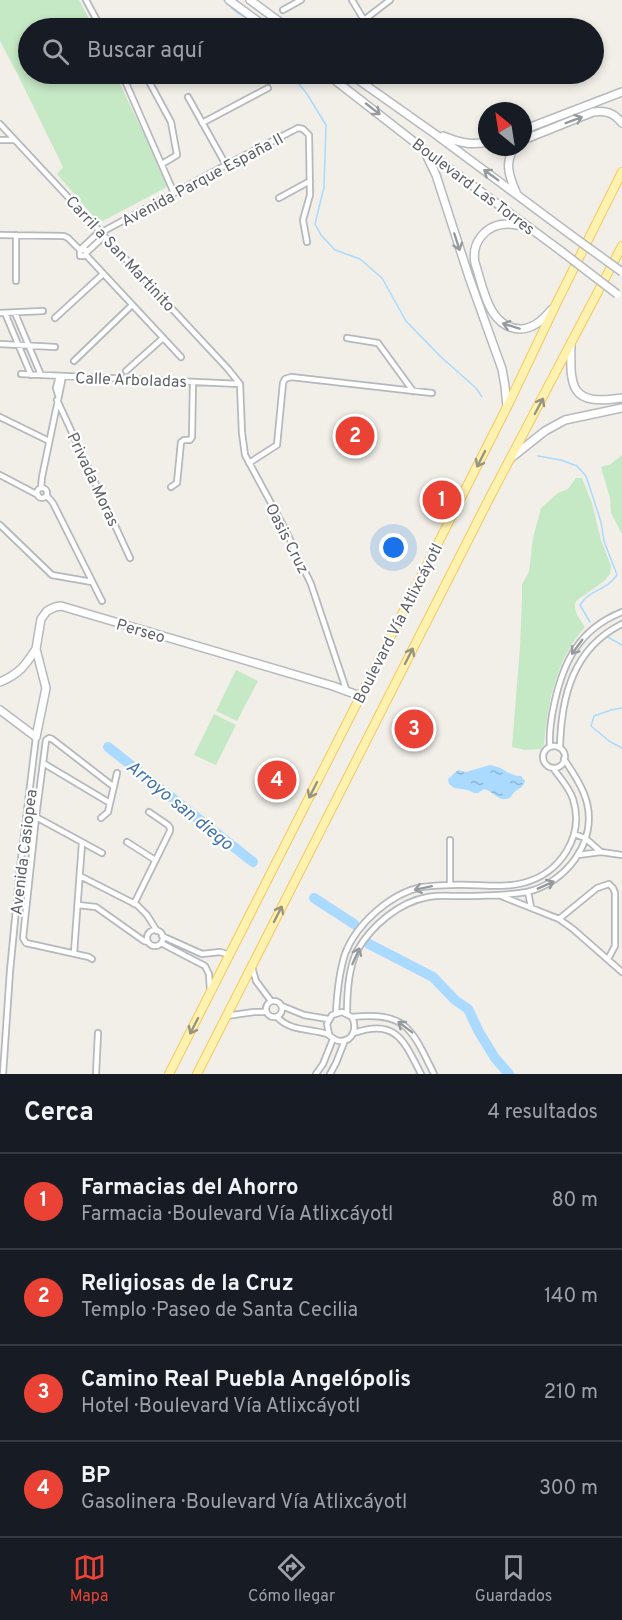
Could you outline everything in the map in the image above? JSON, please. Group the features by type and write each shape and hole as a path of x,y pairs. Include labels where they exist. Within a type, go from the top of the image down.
{"main road":[{"path":"229,0 253,18"},
{"path":"250,0 275,18"},
{"name":"Boulevard Las Torres","path":"340,84 620,296"},
{"name":"Boulevard Las Torres","path":"364,84 622,272"},
{"path":"532,127 622,92"},
{"path":"532,136 593,112 612,113 622,123"},
{"path":"435,134 459,142 478,143"},
{"path":"422,148 436,175 502,369 507,407"},
{"path":"509,156 508,169 517,194"},
{"name":"Boulevard Vía Atlixcáyotl","path":"169,1074 507,407 622,172"},
{"path":"528,227 509,224 497,226 485,233 476,244 475,263 490,308 502,323 508,327 521,329 528,328 542,320 558,300"},
{"name":"Boulevard Vía Atlixcáyotl","path":"197,1074 464,547 622,246"},
{"path":"572,343 571,373 577,392 585,398 596,401 622,398"},
{"path":"511,458 545,431 565,420 622,408"},
{"name":"Perseo","path":"36,737 46,687 36,649 41,619 47,611 61,606 360,696"},
{"path":"0,682 19,672 36,649"},
{"path":"0,710 36,737"}],"street":[{"path":"86,0 96,18"},
{"path":"283,10 301,0"},
{"path":"352,0 363,18"},
{"path":"367,18 390,0"},
{"path":"126,84 174,193"},
{"path":"150,84 171,122 177,155 162,164"},
{"path":"202,123 268,88"},
{"path":"188,97 226,165"},
{"name":"Carril a San Martinito","path":"0,124 240,384"},
{"name":"Avenida Parque España II","path":"83,252 97,234 298,128 303,129 309,135 310,180"},
{"path":"0,140 14,140"},
{"path":"279,198 310,180"},
{"path":"307,242 303,220 310,195 310,180"},
{"path":"0,235 64,236 68,238 181,357"},
{"path":"16,236 16,281"},
{"path":"55,318 103,274"},
{"path":"74,361 132,305"},
{"path":"31,375 3,313 43,311"},
{"path":"15,313 41,375"},
{"path":"126,371 163,338"},
{"path":"347,338 378,343 413,391"},
{"path":"0,344 55,347"},
{"name":"Calle Arboladas","path":"21,374 240,384"},
{"path":"38,495 61,376"},
{"path":"249,463 277,445 285,379 291,377 432,393"},
{"path":"171,487 177,483 181,442 190,440 192,437 193,382"},
{"name":"Oasis Cruz","path":"240,384 243,445 249,463 285,529 311,584 347,692"},
{"name":"Privada Moras","path":"58,397 130,558"},
{"path":"0,417 49,441"},
{"path":"0,475 40,497 46,496"},
{"path":"41,488 45,489 46,496 53,503 102,601"},
{"path":"0,525 52,575 92,582"},
{"path":"550,747 551,721 567,661 593,629 622,612"},
{"path":"553,768 560,765 564,759 564,753 560,748 561,716 576,667 603,635 622,624"},
{"name":"Avenida Casiopea","path":"3,1074 20,868 36,737"},
{"path":"92,959 24,941 23,938 46,740 52,739 114,787"},
{"path":"336,1013 337,993 346,952 362,926 390,901 421,887 522,884 549,871 560,861 569,847 577,821 568,788 553,768 546,765 543,758 546,749 560,748"},
{"path":"354,1033 355,1027 349,1015 350,971 357,951 383,919 411,902 428,897 500,895 543,887 556,880 578,855 589,824 587,803 578,780 564,759"},
{"path":"43,763 110,803"},
{"path":"102,818 108,813 117,773"},
{"path":"134,904 170,828 149,812"},
{"path":"36,817 102,853"},
{"path":"574,834 585,838 601,852"},
{"path":"450,840 450,885"},
{"path":"127,842 155,860"},
{"path":"74,953 82,843"},
{"path":"578,855 601,852 622,855"},
{"path":"80,876 134,904 144,912 162,936 202,954 220,952 230,955"},
{"path":"559,920 597,888 609,884 615,893 615,946 608,959"},
{"path":"473,885 473,896"},
{"path":"528,891 531,907"},
{"path":"500,895 531,907 573,928 622,972"},
{"path":"78,905 96,907 144,941 154,946 161,943"},
{"path":"148,942 150,932 157,931"},
{"path":"161,943 162,936"},
{"path":"161,943 205,966 209,974 210,993"},
{"path":"252,966 256,981 271,1001"},
{"path":"282,1006 282,1012 277,1017 271,1017 266,1012 266,1005 271,1001 277,1001 282,1006 304,1015 328,1019 336,1013 385,1016 402,1023 415,1036 434,1074"},
{"path":"226,1016 266,1012"},
{"path":"277,1017 299,1030 331,1036 339,1041 370,1027 389,1031 405,1043 421,1074"},
{"path":"316,1074 323,1064 331,1036 327,1029 328,1019"},
{"path":"96,1074 98,1033"},
{"path":"330,1074 345,1040"}],"green space":[{"path":"0,0 79,0 89,18 18,18 18,75 0,41"},
{"path":"22,84 120,84 167,187 99,223 57,174 63,167"},
{"path":"622,455 622,534 611,513 610,498 601,467 611,464"},
{"path":"576,478 582,478 592,503 601,540 611,566 610,574 576,601 576,612 585,627 575,639 560,667 551,697 544,744 541,749 525,750 512,747 520,647 522,584 529,572 533,538 541,508 558,493 568,489"},
{"path":"236,670 258,681 237,721 216,711"},
{"path":"214,714 236,725 216,765 194,755"}],"water":[{"path":"490,765 521,776 525,781 524,784 511,797 503,799 488,790 484,789 474,793 454,788 449,784 448,779 458,770 466,772"}],"waterway":[{"path":"224,0 236,12 247,18"},
{"path":"299,84 326,125 324,187 315,224 321,235 335,250 360,259 382,278 406,321 441,357 476,388 482,397"},
{"path":"538,456 561,460 577,466 586,476 601,522 604,541 617,575 608,584 588,596 580,605 590,622"},
{"path":"606,636 622,645"},
{"path":"622,708 594,716 591,726 609,741 622,748"},
{"name":"Arroyo san diego","path":"108,747 253,862"},
{"path":"314,898 354,924"},
{"path":"369,944 433,977 455,1000 468,1009 495,1058 509,1074"}],"place":[{"name":"Religiosas de la Cruz","path":"355,436"},
{"name":"Farmacias del Ahorro","path":"442,500"},
{"name":"Camino Real Puebla Angelópolis","path":"414,729"},
{"name":"BP","path":"277,780"}]}
